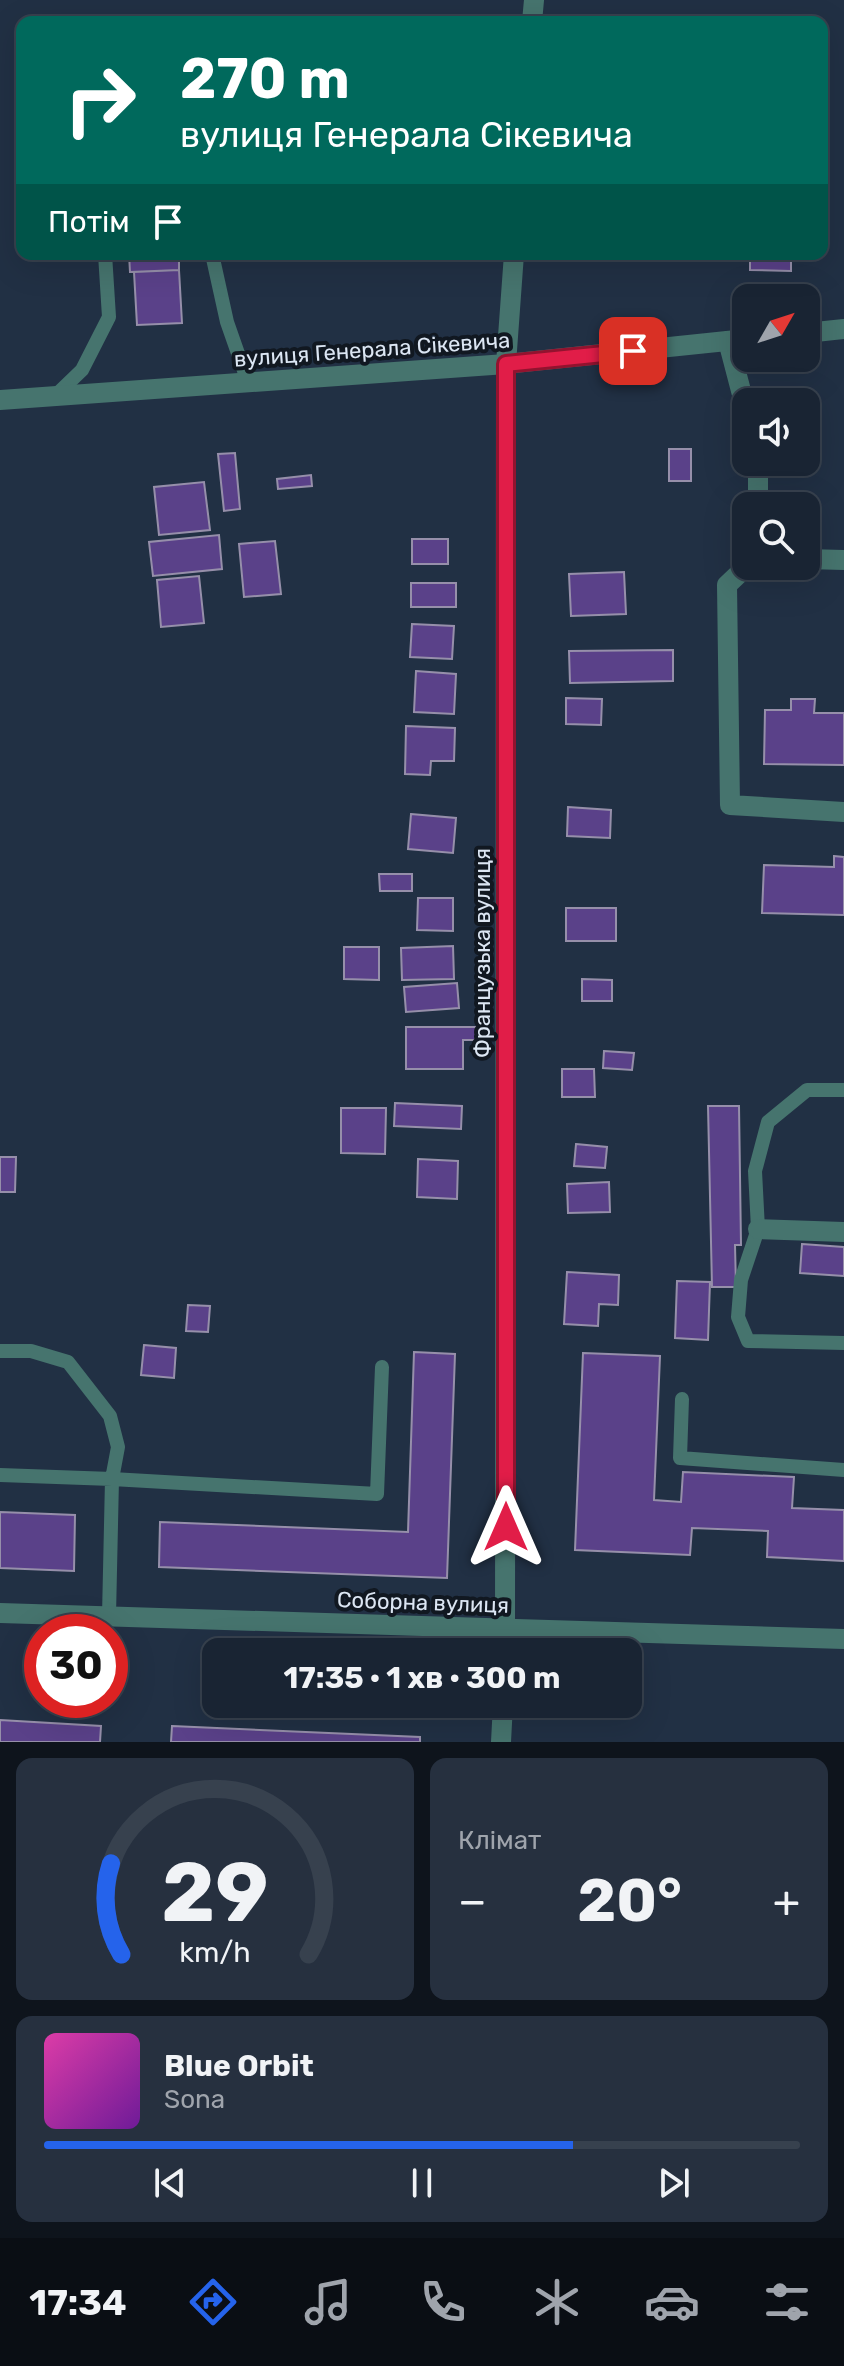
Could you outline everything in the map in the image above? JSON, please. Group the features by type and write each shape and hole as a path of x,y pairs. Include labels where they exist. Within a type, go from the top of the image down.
{"street":[{"name":"Французька вулиця","path":"506,1638 506,364 514,260"},
{"path":"820,332 844,329"},
{"name":"вулиця Генерала Сікевича","path":"0,400 506,364 732,341"},
{"path":"820,559 844,560"},
{"path":"732,580 727,585 730,805 844,812"},
{"path":"758,1229 844,1232"},
{"name":"Соборна вулиця","path":"0,1613 36,1614"},
{"name":"Соборна вулиця","path":"128,1617 844,1639"},
{"path":"501,1742 502,1718"}],"lane":[{"path":"55,396 82,370 109,317 105,260"},
{"path":"213,260 227,322 248,382"},
{"path":"844,1090 807,1090 768,1122 755,1171 758,1229 741,1280 738,1317 748,1341 844,1343"},
{"path":"0,1351 31,1351 68,1362 110,1416 118,1447 112,1479 109,1614"},
{"path":"0,1475 377,1494 382,1367"},
{"path":"682,1399 680,1458 844,1470"}],"building":[{"path":"129,260 179,260 179,270 130,272"},
{"path":"750,260 791,260 791,271 750,270"},
{"path":"179,270 182,323 137,325 134,272"},
{"path":"669,449 691,449 691,481 669,481"},
{"path":"235,453 240,509 224,511 218,454"},
{"path":"311,475 312,486 278,489 277,479"},
{"path":"204,482 210,530 159,535 154,487"},
{"path":"219,535 222,569 153,576 149,542"},
{"path":"412,539 448,539 448,564 412,564"},
{"path":"275,541 281,594 244,597 239,544"},
{"path":"624,572 626,614 571,616 569,574"},
{"path":"199,576 204,623 161,627 157,580"},
{"path":"411,583 456,583 456,607 411,607"},
{"path":"412,624 454,626 452,659 410,657"},
{"path":"673,650 673,681 570,683 569,651"},
{"path":"416,671 456,674 454,714 414,712"},
{"path":"566,698 602,699 601,725 566,724"},
{"path":"791,699 815,699 814,713 844,713 844,765 764,764 765,710 791,710"},
{"path":"406,726 455,728 454,761 431,761 430,775 405,774"},
{"path":"568,807 611,810 610,838 567,836"},
{"path":"411,814 456,818 453,853 408,849"},
{"path":"834,856 844,857 844,915 762,913 764,865 834,867"},
{"path":"379,874 412,874 412,891 380,891"},
{"path":"418,898 453,898 453,931 417,930"},
{"path":"566,908 616,908 616,941 566,941"},
{"path":"453,946 454,979 402,980 401,948"},
{"path":"344,947 379,947 379,980 344,979"},
{"path":"582,979 612,980 612,1001 582,1001"},
{"path":"457,983 459,1008 406,1012 404,987"},
{"path":"406,1027 482,1027 482,1040 463,1040 463,1069 406,1069"},
{"path":"604,1051 634,1053 632,1070 603,1068"},
{"path":"562,1069 594,1069 595,1097 562,1097"},
{"path":"395,1103 462,1106 461,1129 394,1126"},
{"path":"708,1106 739,1106 741,1245 735,1245 736,1287 712,1287"},
{"path":"341,1108 386,1108 385,1154 341,1153"},
{"path":"576,1144 607,1147 605,1168 574,1166"},
{"path":"0,1157 16,1157 15,1192 0,1192"},
{"path":"418,1159 458,1161 457,1199 417,1197"},
{"path":"609,1182 610,1212 568,1213 567,1184"},
{"path":"802,1244 844,1247 844,1276 800,1273"},
{"path":"567,1272 619,1275 618,1305 599,1304 598,1326 564,1324"},
{"path":"677,1281 710,1282 708,1340 675,1338"},
{"path":"188,1305 210,1306 208,1332 186,1331"},
{"path":"144,1345 176,1348 174,1378 141,1375"},
{"path":"414,1352 455,1354 447,1578 159,1567 160,1522 408,1532"},
{"path":"583,1353 660,1356 654,1500 681,1502 683,1472 794,1477 792,1508 844,1510 844,1561 767,1557 768,1531 692,1528 690,1555 575,1550"},
{"path":"0,1512 75,1515 74,1571 0,1568"},
{"path":"0,1720 101,1726 100,1742 0,1742"},
{"path":"172,1726 420,1737 420,1742 171,1742"}],"route":[{"path":"506,1527 506,364 633,351"}]}
